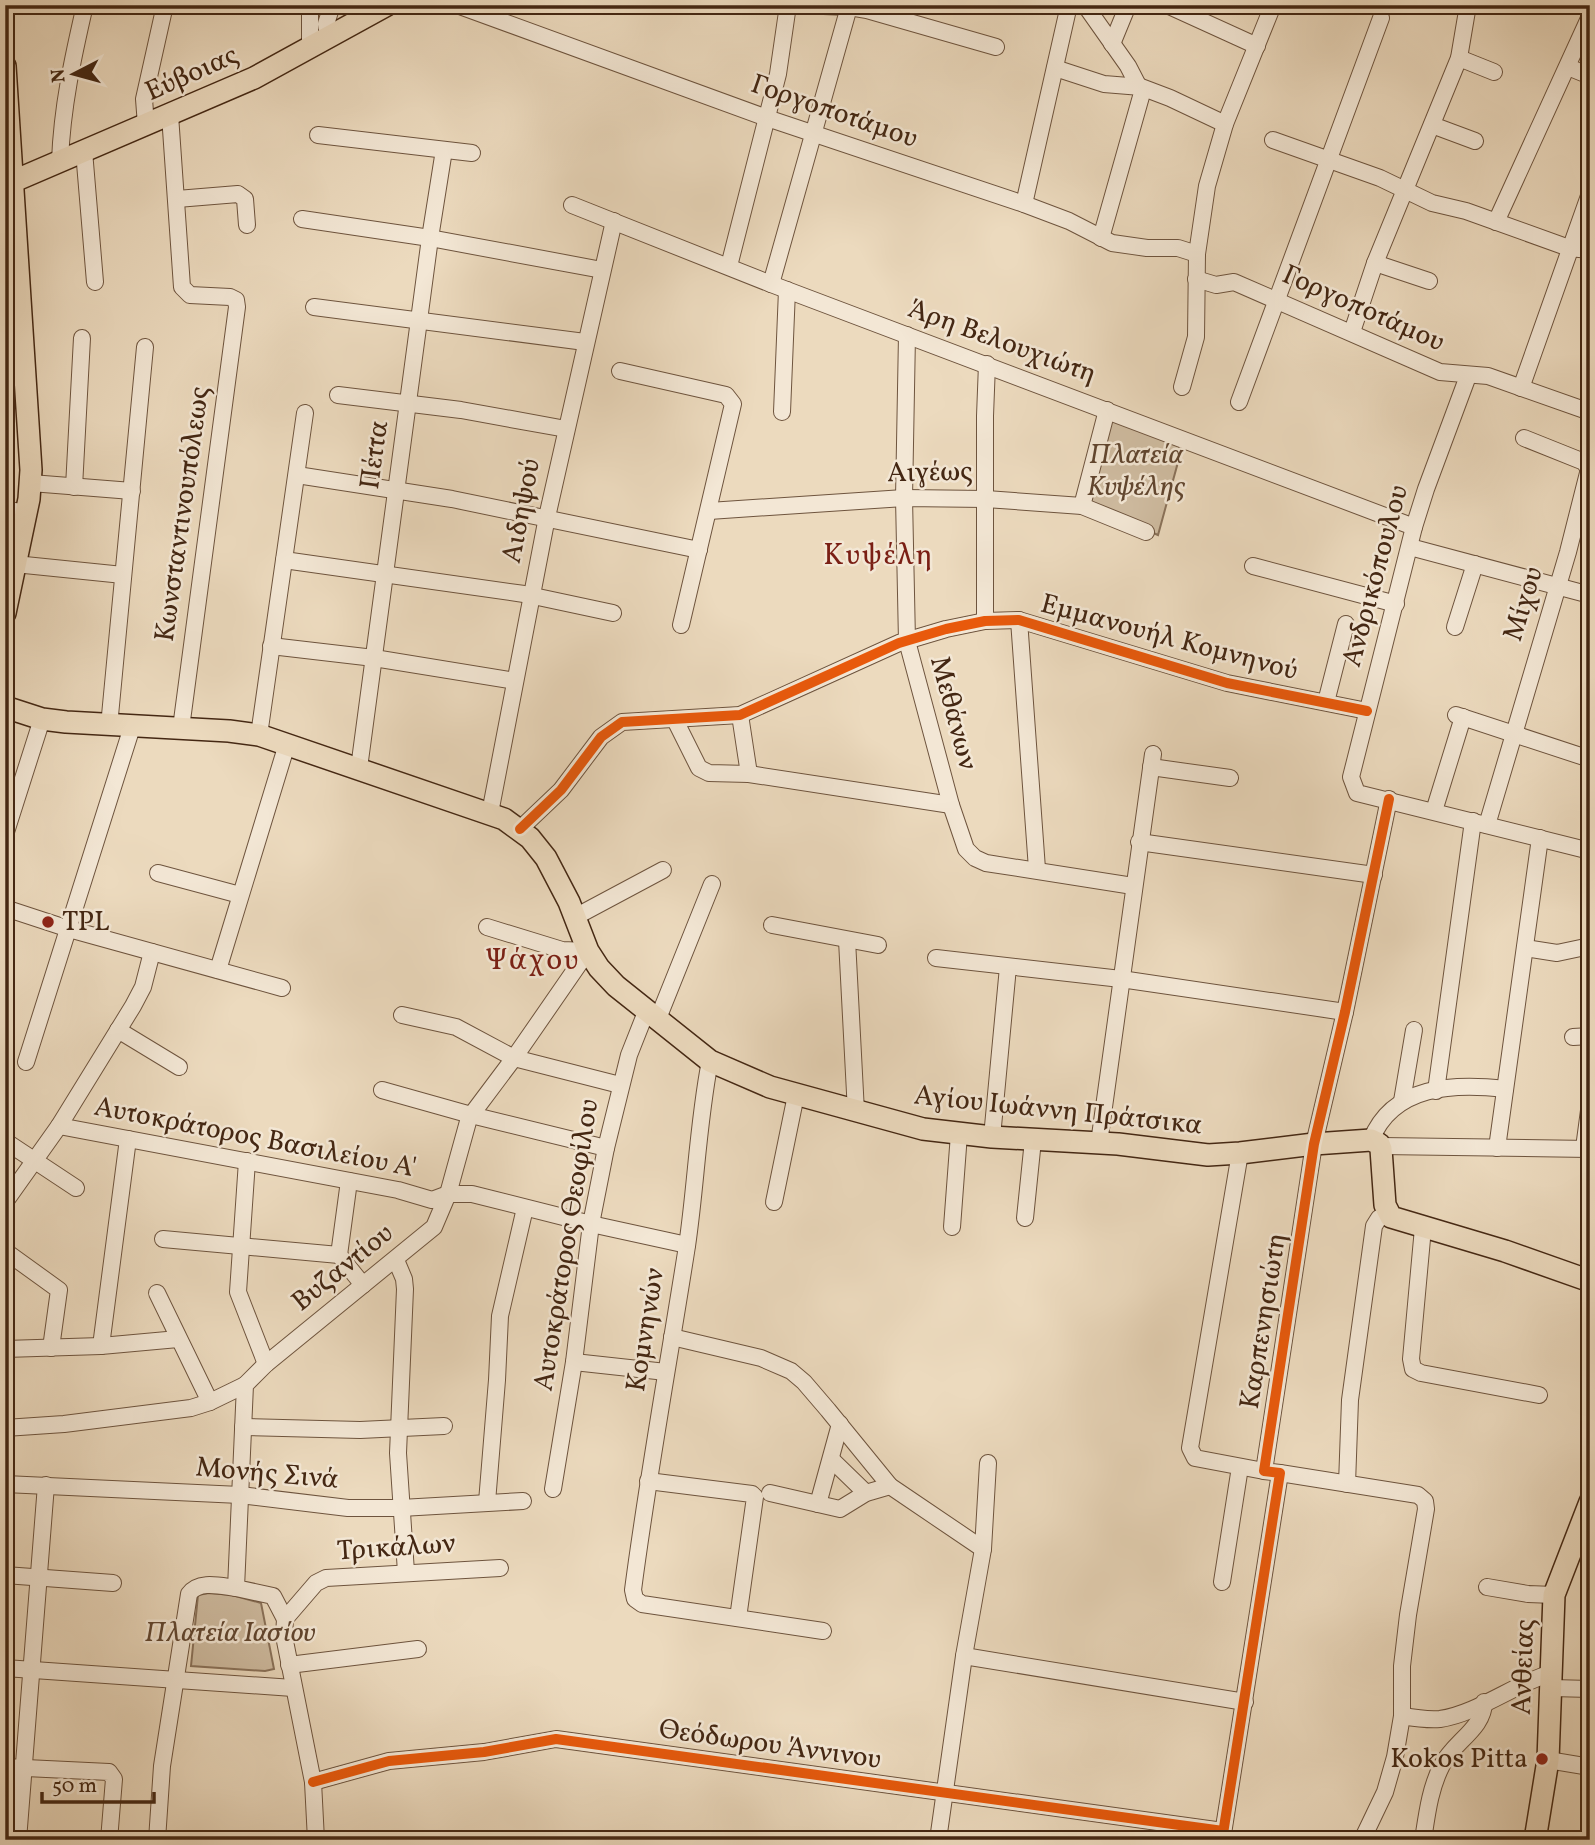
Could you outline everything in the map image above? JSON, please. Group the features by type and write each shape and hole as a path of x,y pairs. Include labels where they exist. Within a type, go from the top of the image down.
{"main road":[{"name":"Εύβοιας","path":"9,182 254,78 387,5"},
{"path":"5,65 9,182 31,483 5,613"},
{"name":"Αγίου Ιωάννη Πράτσικα","path":"5,707 42,719 259,735 490,813 520,829 546,858 575,917 587,951 606,977 652,1017 710,1061 796,1096 923,1129 992,1137 1099,1143 1199,1155 1314,1144 1376,1143"},
{"path":"1376,1143 1385,1205 1388,1213 1396,1220 1505,1251 1590,1281"},
{"name":"Ανθείας","path":"1535,1840 1548,1759 1554,1595 1581,1542 1590,1502"}],"street":[{"path":"60,160 61,124 85,5"},
{"path":"146,125 145,99 165,5"},
{"path":"310,5 319,43"},
{"path":"319,43 332,5"},
{"name":"Γοργοποτάμου","path":"457,5 767,118 1024,204 1069,221 1116,244 1178,248 1197,254"},
{"path":"729,266 781,62 788,5"},
{"path":"798,5 849,7 902,19 996,47"},
{"path":"1024,204 1069,5"},
{"path":"1085,5 1141,88 1138,108 1101,238"},
{"path":"1112,44 1128,5"},
{"path":"1167,5 1257,46"},
{"path":"1182,387 1196,337 1197,254 1207,186 1225,124 1273,5"},
{"path":"1352,332 1375,263 1459,58 1468,5"},
{"path":"771,284 849,7"},
{"path":"1496,222 1590,16"},
{"path":"1239,402 1381,19"},
{"path":"1459,58 1494,72"},
{"path":"1568,67 1590,76"},
{"path":"1055,68 1104,84 1141,88 1170,98 1225,124"},
{"path":"170,115 177,199 238,194 245,199 247,225"},
{"path":"1432,125 1475,141"},
{"path":"318,135 472,153"},
{"path":"1273,140 1380,178 1432,203 1459,209 1569,248 1590,250"},
{"name":"Πέττα","path":"359,768 444,150"},
{"path":"84,151 95,282"},
{"path":"1521,388 1590,193"},
{"name":"Κωνσταντινουπόλεως","path":"177,199 182,287 190,295 230,297 236,300 237,307 181,728"},
{"name":"Άρη Βελουχιώτη","path":"572,205 771,284 1414,527"},
{"path":"302,219 430,238 602,270"},
{"name":"Αιδηψού","path":"490,813 547,517 614,221"},
{"path":"1375,263 1429,281"},
{"name":"Γοργοποτάμου","path":"1196,279 1216,285 1234,282 1440,372 1488,376 1590,412"},
{"path":"782,412 787,289"},
{"path":"314,307 585,342"},
{"name":"Μεθάνων","path":"907,335 904,498 907,641 951,805 966,849 975,858 986,863 1037,869"},
{"path":"74,487 82,338"},
{"path":"109,726 145,347"},
{"path":"985,621 987,364"},
{"path":"620,371 726,395 732,400 733,409 681,625"},
{"name":"Ανδρικόπουλου","path":"1389,800 1357,793 1351,777 1414,527 1468,376"},
{"path":"338,395 409,403 566,429"},
{"path":"1082,506 1107,410"},
{"path":"259,735 305,413"},
{"name":"Μίχου","path":"1436,1091 1480,823 1514,734 1589,469 1584,462 1524,438"},
{"path":"296,475 547,517 699,550"},
{"path":"31,483 132,491"},
{"name":"Αιγέως","path":"709,511 904,498 986,499 1082,506 1146,532"},
{"path":"5,509 26,513"},
{"path":"1409,547 1590,595"},
{"path":"284,560 532,595 613,613"},
{"path":"15,564 123,575"},
{"path":"1455,627 1475,564"},
{"path":"1253,566 1396,604"},
{"path":"1019,620 1037,869 1133,886"},
{"name":"Εμμανουήλ Κομνηνού","path":"520,829 561,790 601,737 622,722 740,715 907,641 985,621 1019,620 1227,683 1367,711"},
{"path":"1326,702 1346,624"},
{"path":"271,646 374,658 515,681"},
{"path":"740,715 749,774"},
{"path":"1434,811 1459,716 1590,759"},
{"path":"5,835 42,719"},
{"path":"676,720 699,768 709,773 749,774 951,805"},
{"path":"26,1062 132,727"},
{"path":"218,970 287,744"},
{"path":"1099,1143 1152,761 1230,778"},
{"path":"1389,800 1590,851"},
{"name":"Καρπενησιώτη","path":"1264,1471 1314,1144 1345,1012 1389,800"},
{"path":"1497,1148 1540,838"},
{"path":"1139,842 1374,875"},
{"path":"575,917 663,870"},
{"path":"158,873 240,895"},
{"name":"Αυτοκράτορος Θεοφίλου","path":"554,1489 574,1362 591,1224 621,1085 634,1040 652,1017 712,884"},
{"path":"5,908 69,929 282,988"},
{"path":"772,925 878,945"},
{"path":"487,927 562,950 587,951"},
{"path":"847,940 856,1112"},
{"path":"1525,948 1557,953 1590,946"},
{"name":"Βυζαντίου","path":"245,1385 266,1363 434,1227 448,1194 471,1115 514,1058 587,951"},
{"path":"5,1202 59,1126 118,1030 141,990 152,952"},
{"path":"936,958 1121,979 1345,1012"},
{"path":"992,1137 1008,967"},
{"path":"402,1015 456,1027 514,1058 621,1085"},
{"path":"118,1030 179,1067"},
{"path":"1402,1101 1414,1030"},
{"path":"1573,1037 1590,1036"},
{"name":"Κομνηνών","path":"710,1061 687,1245 632,1590 635,1599 642,1604 738,1618"},
{"path":"1505,1089 1464,1085 1402,1101 1381,1121 1376,1143 1587,1149 1590,1103"},
{"path":"382,1090 606,1148"},
{"path":"774,1202 796,1096"},
{"name":"Αυτοκράτορος Βασιλείου A'","path":"59,1126 349,1181 432,1200 448,1194 472,1194 687,1245"},
{"path":"952,1227 959,1134"},
{"path":"102,1346 128,1139"},
{"path":"1026,1218 1033,1140"},
{"path":"5,1141 76,1188"},
{"path":"1240,1153 1190,1448 1195,1458 1418,1495 1425,1500 1426,1509 1402,1666 1402,1716 1395,1757 1385,1793 1362,1840"},
{"path":"247,1161 238,1292 266,1363"},
{"path":"339,1255 349,1181"},
{"path":"487,1502 500,1316 525,1208"},
{"path":"1347,1484 1350,1400 1374,1226 1379,1218 1388,1213"},
{"path":"1423,1228 1411,1359 1413,1369 1420,1373 1539,1395"},
{"path":"163,1239 339,1255 363,1285"},
{"path":"5,1251 59,1290 51,1348"},
{"path":"396,1260 405,1289 398,1429 406,1572"},
{"path":"157,1293 210,1402"},
{"path":"672,1336 761,1358 786,1368 804,1382 890,1486 983,1549"},
{"path":"5,1349 102,1346 178,1339"},
{"path":"574,1362 666,1372"},
{"path":"5,1428 191,1408 245,1385 236,1588"},
{"path":"818,1504 840,1424"},
{"path":"243,1427 341,1430 444,1426"},
{"path":"832,1460 866,1493"},
{"path":"938,1840 964,1656 983,1549 988,1463"},
{"path":"1222,1582 1240,1467"},
{"path":"1222,1835 1280,1473"},
{"path":"648,1481 752,1494 755,1497 738,1618 823,1631"},
{"name":"Μονής Σινά","path":"5,1484 240,1494 330,1507 401,1508 523,1501"},
{"path":"18,1840 46,1485"},
{"path":"770,1493 840,1508 849,1506 866,1493 890,1486"},
{"name":"Τρικάλων","path":"285,1619 316,1583 326,1578 500,1568"},
{"path":"5,1575 113,1583"},
{"path":"157,1840 162,1766 187,1602 191,1590 204,1585 273,1596 285,1619 283,1631 313,1782 316,1840"},
{"path":"1487,1587 1554,1595"},
{"path":"289,1665 418,1649"},
{"path":"964,1656 1245,1702"},
{"path":"5,1668 293,1688"},
{"path":"1402,1716 1444,1718 1528,1681 1552,1681 1590,1689"},
{"path":"1423,1840 1430,1796 1442,1765 1480,1720 1484,1702"},
{"name":"Θεόδωρου Άννινου","path":"313,1782 389,1760 484,1752 556,1739 944,1792 1222,1835"},
{"path":"1548,1759 1590,1767"},
{"path":"5,1767 109,1772 113,1775 109,1840"}],"green space":[{"name":"Πλατεία Κυψέλης","path":"1109,416 1183,444 1158,535 1087,504"},
{"name":"Πλατεία Ιασίου","path":"198,1595 232,1595 261,1603 274,1669 265,1671 191,1666"}],"cycle path":[{"path":"520,829 561,790 601,737 622,722 740,715 899,643 985,621 1019,620 1227,683 1367,711"},
{"path":"1222,1840 1280,1473 1264,1471 1314,1144 1345,1012 1389,799"},
{"path":"313,1782 389,1761 484,1752 556,1739 1223,1831"}],"place":[{"name":"TPL","path":"48,922"},
{"name":"Kokos Pitta","path":"1542,1759"}],"district":[{"name":"Κυψέλη","path":"879,556"},
{"name":"Ψάχου","path":"533,961"}]}
